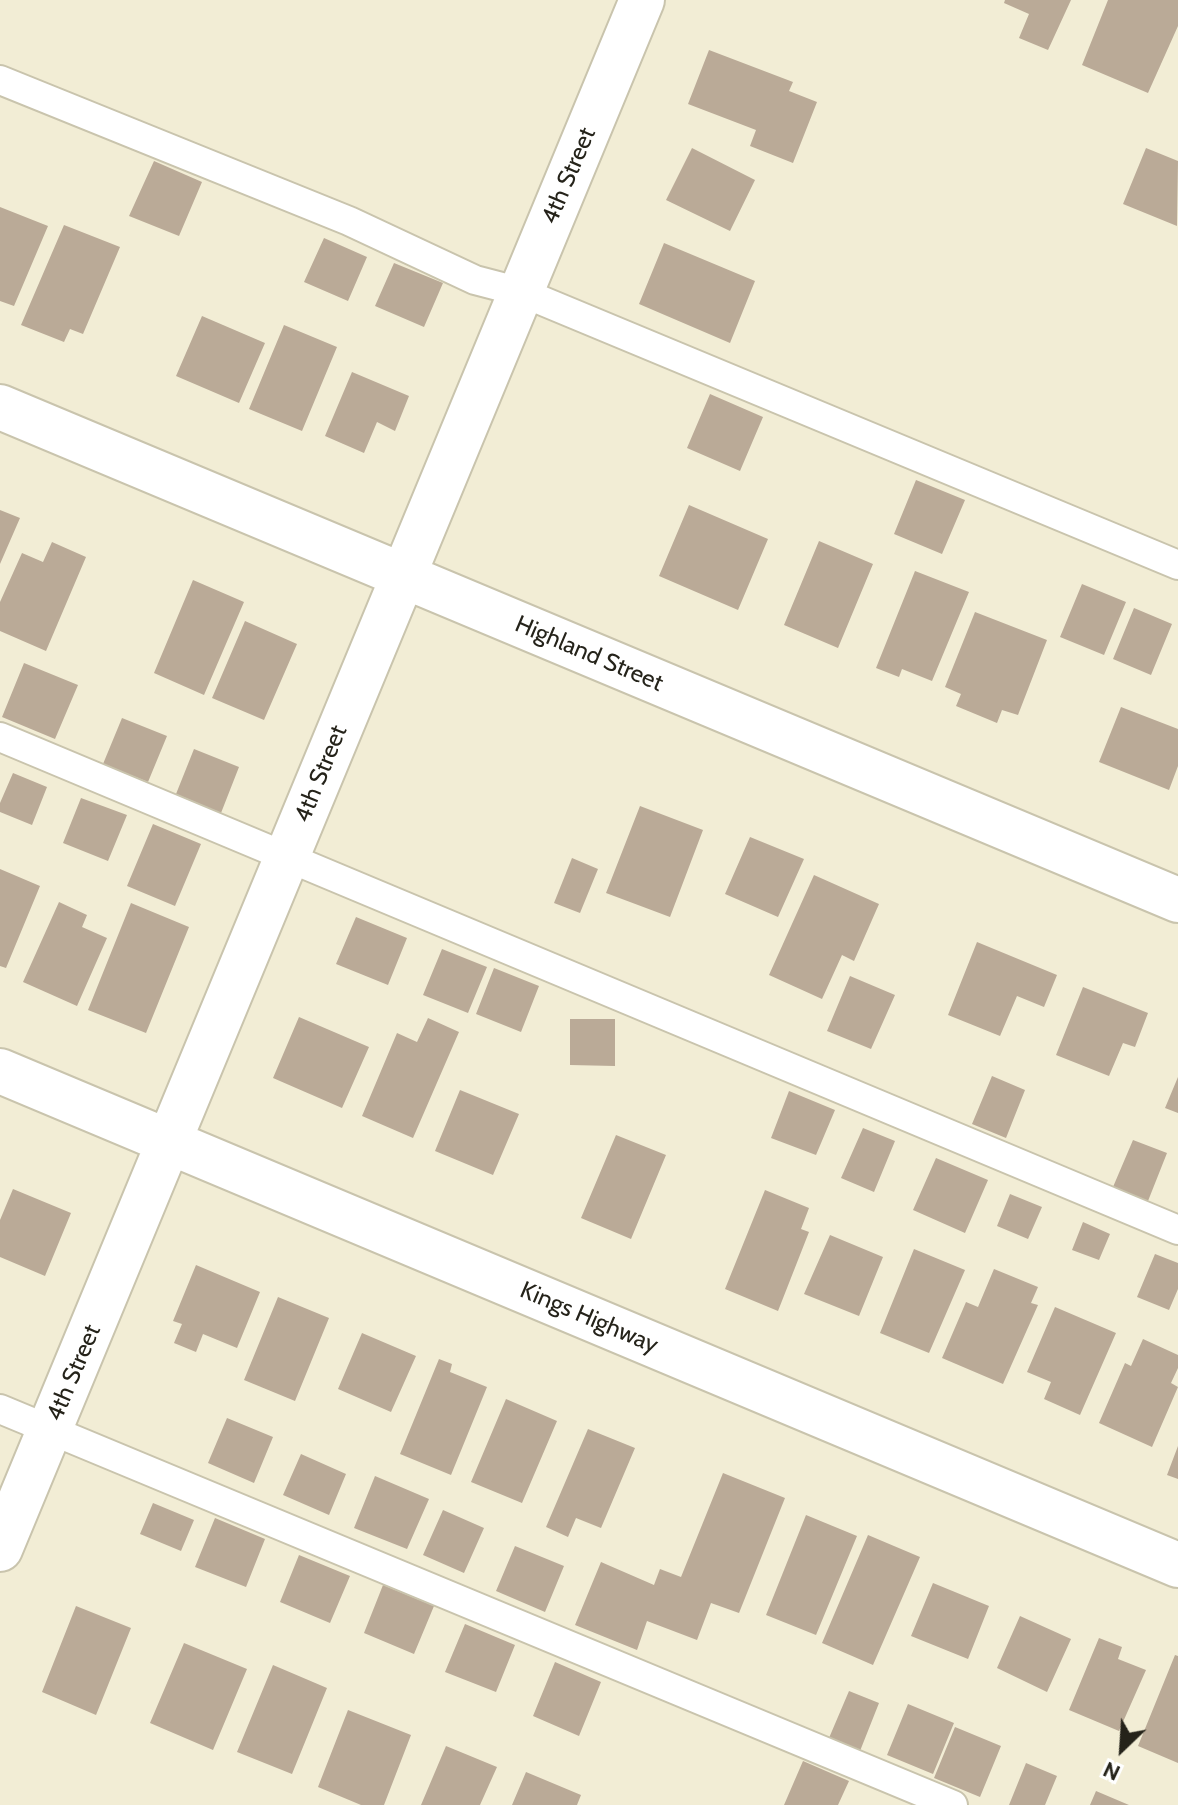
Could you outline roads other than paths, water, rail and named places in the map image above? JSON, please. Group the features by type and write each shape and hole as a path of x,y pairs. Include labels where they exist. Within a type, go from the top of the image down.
{"street":[{"name":"4th Street","path":"0,1549 642,0"},
{"name":"Highland Street","path":"0,407 1178,900"},
{"name":"Kings Highway","path":"0,1071 1178,1565"}],"lane":[{"path":"0,80 349,221 475,280 521,292 1178,565"},
{"path":"0,737 1178,1230"},
{"path":"0,1409 953,1805"}]}
